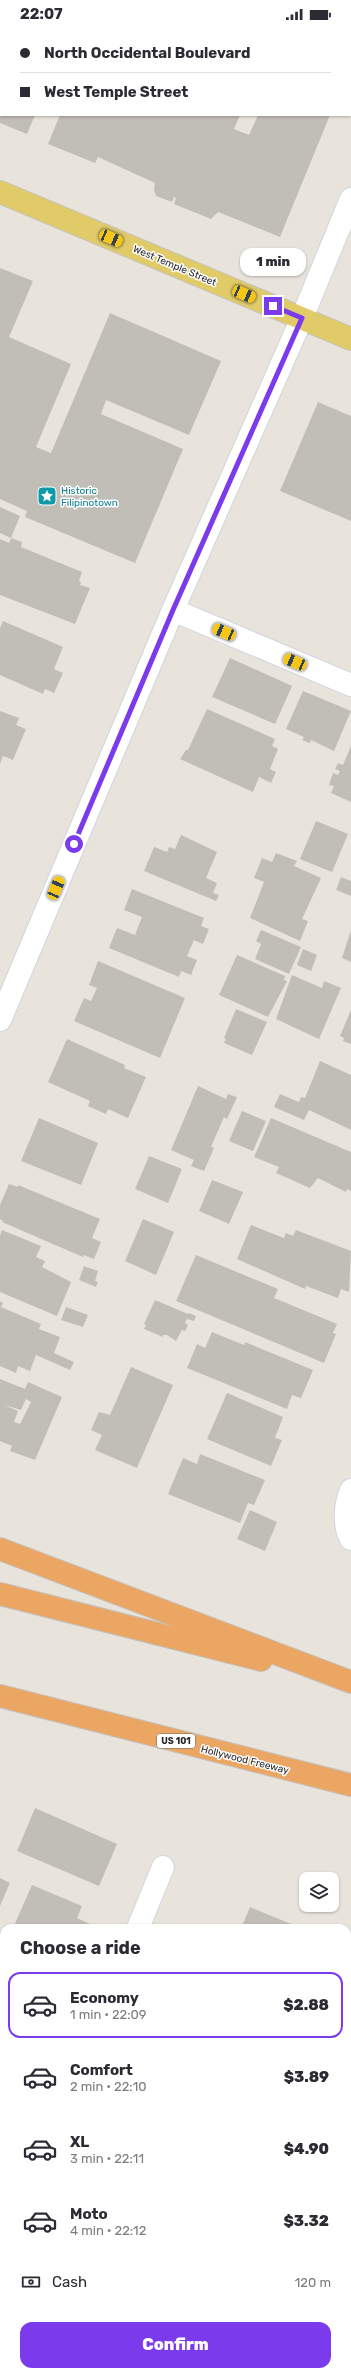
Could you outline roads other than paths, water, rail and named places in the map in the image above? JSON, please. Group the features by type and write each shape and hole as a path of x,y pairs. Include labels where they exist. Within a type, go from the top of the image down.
{"highway":[{"path":"0,1549 351,1682"},
{"path":"0,1594 351,1682"},
{"name":"Hollywood Freeway","path":"0,1696 351,1785"}],"main road":[{"name":"West Temple Street","path":"0,192 351,339"}],"street":[{"path":"0,1020 173,610 302,318 351,199"},
{"path":"173,610 351,685"},
{"path":"350,1537 346,1516 347,1499 351,1490"},
{"path":"140,1924 163,1866"}],"place":[{"name":"Historic Filipinotown","path":"47,496"}]}
